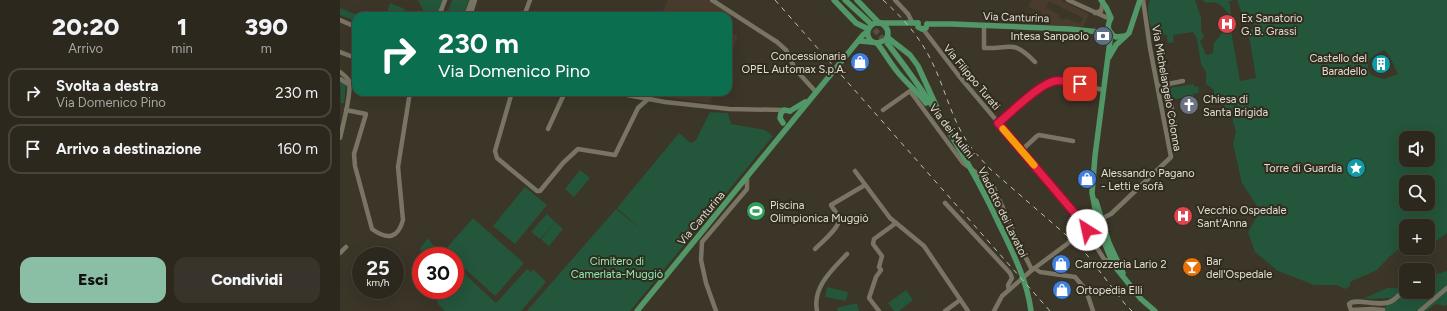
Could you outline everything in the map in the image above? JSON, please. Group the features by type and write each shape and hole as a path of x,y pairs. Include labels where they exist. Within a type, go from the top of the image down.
{"main road":[{"path":"834,0 856,23 868,31"},
{"path":"846,0 869,22"},
{"path":"857,0 880,23 886,26 888,31"},
{"path":"1107,61 1116,45 1127,35 1140,0"},
{"path":"1102,1 1109,26 1107,61 1092,177 1092,193 1095,211 1099,229 1113,264 1118,267 1141,299 1155,311"},
{"name":"Via Canturina","path":"913,22 923,20 925,27 984,25 1070,29 1109,26 1116,37 1120,38 1127,35"},
{"path":"859,41 883,42 887,38 888,31 894,22"},
{"path":"913,22 872,24 868,31 868,37 885,52 896,70 914,88 945,127"},
{"name":"Via Canturina","path":"637,311 810,99 863,35 868,31"},
{"path":"887,38 910,55 918,66 942,117 945,127"},
{"path":"888,44 909,72 945,127"},
{"name":"Via Canturina","path":"787,111 810,99"},
{"path":"787,111 793,116 792,121 783,123 780,116 787,111"},
{"name":"Via Canturina","path":"780,137 783,123"},
{"name":"Viadotto dei Lavatoi","path":"945,127 971,168 1001,228 1027,288 1031,311"},
{"path":"1092,177 1101,219 1109,243 1129,284"},
{"path":"1095,211 1101,219"}],"street":[{"path":"440,12 445,0"},
{"path":"468,12 472,0"},
{"path":"471,12 475,0"},
{"path":"526,12 530,0"},
{"path":"712,0 731,12"},
{"path":"894,0 906,12 913,22"},
{"path":"1068,0 1096,13 1109,26"},
{"name":"Via Michelangelo Colonna","path":"1101,219 1111,214 1171,157 1150,48 1143,0"},
{"path":"1096,13 1101,11 1102,1"},
{"path":"732,13 777,42 786,50 794,69 816,92"},
{"path":"340,20 352,25"},
{"path":"984,25 984,48 1015,46 1023,50 1035,62"},
{"name":"Via Filippo Turati","path":"925,27 945,59 1084,225 1104,259 1113,264"},
{"path":"340,52 352,56"},
{"path":"340,72 346,77 350,85 340,138"},
{"path":"340,79 350,85"},
{"path":"998,123 1044,85 1055,81 1068,81 1103,90"},
{"path":"1158,86 1183,81"},
{"path":"1167,84 1169,108 1175,125"},
{"name":"Via dei Mulini","path":"883,110 910,91 963,163 994,188 1032,270"},
{"path":"346,110 366,114 354,154 355,166 372,229 380,235 388,236 395,234 401,228 403,220 398,167 409,96"},
{"path":"511,96 495,150 497,158 537,191 540,191 563,163 578,149 615,155 638,108 648,99"},
{"path":"548,129 563,96"},
{"path":"632,96 665,102 729,109 787,111"},
{"path":"768,110 780,116"},
{"path":"1022,150 1040,135 1073,141"},
{"path":"855,171 890,218 924,246 968,311"},
{"path":"716,311 706,283 701,260 702,242 747,189 747,178"},
{"path":"815,249 836,227 839,221 832,205 865,185"},
{"path":"945,203 1010,273 1012,278 1008,285 1009,290"},
{"path":"879,311 869,298 876,277 881,270 879,267 882,256 873,242 874,239 896,223"},
{"path":"994,311 1002,296 1032,270 1067,244 1075,237 1084,225"},
{"path":"340,253 346,248"},
{"path":"817,311 816,305 824,279 848,254"},
{"path":"1032,270 1075,277 1086,290 1093,311"},
{"path":"1420,311 1447,288"},
{"path":"1383,311 1372,309 1351,310 1349,304 1353,302 1378,304 1387,303 1399,295"},
{"path":"945,311 960,300"}],"shaded area":[{"path":"668,0 708,0 726,12 663,12"},
{"path":"1032,0 1060,0 1089,14 1083,27 1040,24 1041,11 1028,7","holes":["1049,1 1083,18 1080,24 1066,18 1064,20 1059,18 1060,15 1046,8"]},
{"path":"732,34 738,36 732,50"},
{"path":"659,96 713,96 710,103"}],"green space":[{"path":"418,0 443,0 438,12 423,12"},
{"path":"452,0 469,0 464,12 448,12"},
{"path":"1150,0 1195,0 1201,17 1201,30 1204,37 1200,41 1206,55 1213,53 1214,43 1222,33 1231,31 1240,81 1256,78 1250,41 1246,31 1249,29 1254,29 1253,22 1246,23 1246,16 1242,14 1237,0 1447,0 1447,233 1435,241 1435,219 1399,219 1399,249 1390,256 1377,270 1350,282 1350,286 1345,289 1337,285 1314,285 1278,271 1255,252 1248,232 1260,211 1242,183 1233,144 1236,132 1232,112 1226,117 1222,97 1214,97 1214,90 1206,84 1206,72 1201,64 1197,39 1193,32 1173,35 1174,42 1168,43 1166,34 1162,36 1162,40 1153,42 1151,33 1153,31 1148,16","holes":["1384,50 1389,55 1398,74 1384,79 1371,75 1368,66 1370,60 1376,54"]},
{"path":"1202,0 1233,0 1228,2 1230,4 1231,16 1218,3 1206,3"},
{"path":"390,3 405,9 404,12 387,12"},
{"path":"340,8 352,13 352,20 340,15"},
{"path":"340,81 346,85 344,103 341,103 341,105"},
{"path":"1194,84 1194,87 1198,86 1199,93 1193,94 1194,96 1171,100 1169,88"},
{"name":"Cimitero di Camerlata-Muggiò","path":"710,112 728,113 731,124 765,130 773,136 630,311 527,311 616,209 642,230 617,208 679,133 691,143 696,140"},
{"path":"580,170 590,178 574,197 565,189"},
{"path":"525,187 547,205 515,244 493,226"},
{"path":"547,214 555,222 540,239 531,232"},
{"path":"473,218 524,263 495,296 464,268 464,247 448,247"},
{"path":"555,222 563,229 549,246 541,239"},
{"path":"428,238 436,247 421,247"},
{"path":"527,269 531,272 533,269 546,282 521,311 445,311 438,304 437,299 464,299 464,273 496,303"},
{"path":"1447,271 1447,305 1444,306 1436,304 1426,311 1375,311 1385,307 1390,302 1389,298 1365,298 1387,288 1397,288 1399,290 1399,299 1435,299 1435,277 1437,274"},
{"path":"827,287 848,292 846,301 825,297"},
{"path":"906,290 913,300 899,311 894,311 888,303"},
{"path":"857,303 859,311 838,311 837,308"}],"tunnel":[{"path":"869,23 887,44"}],"railway":[{"path":"775,0 1050,311"},
{"path":"883,0 910,28 922,44 937,72 957,123 973,150 989,168 1087,255 1132,311"}],"slow traffic":[{"path":"1003,129 1034,165"}],"place":[{"name":"Ex Sanatorio G. B. Grassi","path":"1227,24"},
{"name":"Intesa Sanpaolo","path":"1103,36"},
{"name":"Concessionaria OPEL Automax S.p.A.","path":"860,62"},
{"name":"Castello del Baradello","path":"1381,64"},
{"name":"Chiesa di Santa Brigida","path":"1189,105"},
{"name":"Torre di Guardia","path":"1356,168"},
{"name":"Alessandro Pagano - Letti e sofà","path":"1087,179"},
{"name":"Piscina Olimpionica Muggiò","path":"756,211"},
{"name":"Vecchio Ospedale Sant'Anna","path":"1183,216"},
{"name":"Carrozzeria Lario 2","path":"1061,264"},
{"name":"Bar dell'Ospedale","path":"1192,267"},
{"name":"Ortopedia Elli","path":"1062,290"}],"route":[{"path":"1080,84 1068,81 1055,81 1044,85 998,123 1077,216 1087,230"}]}
